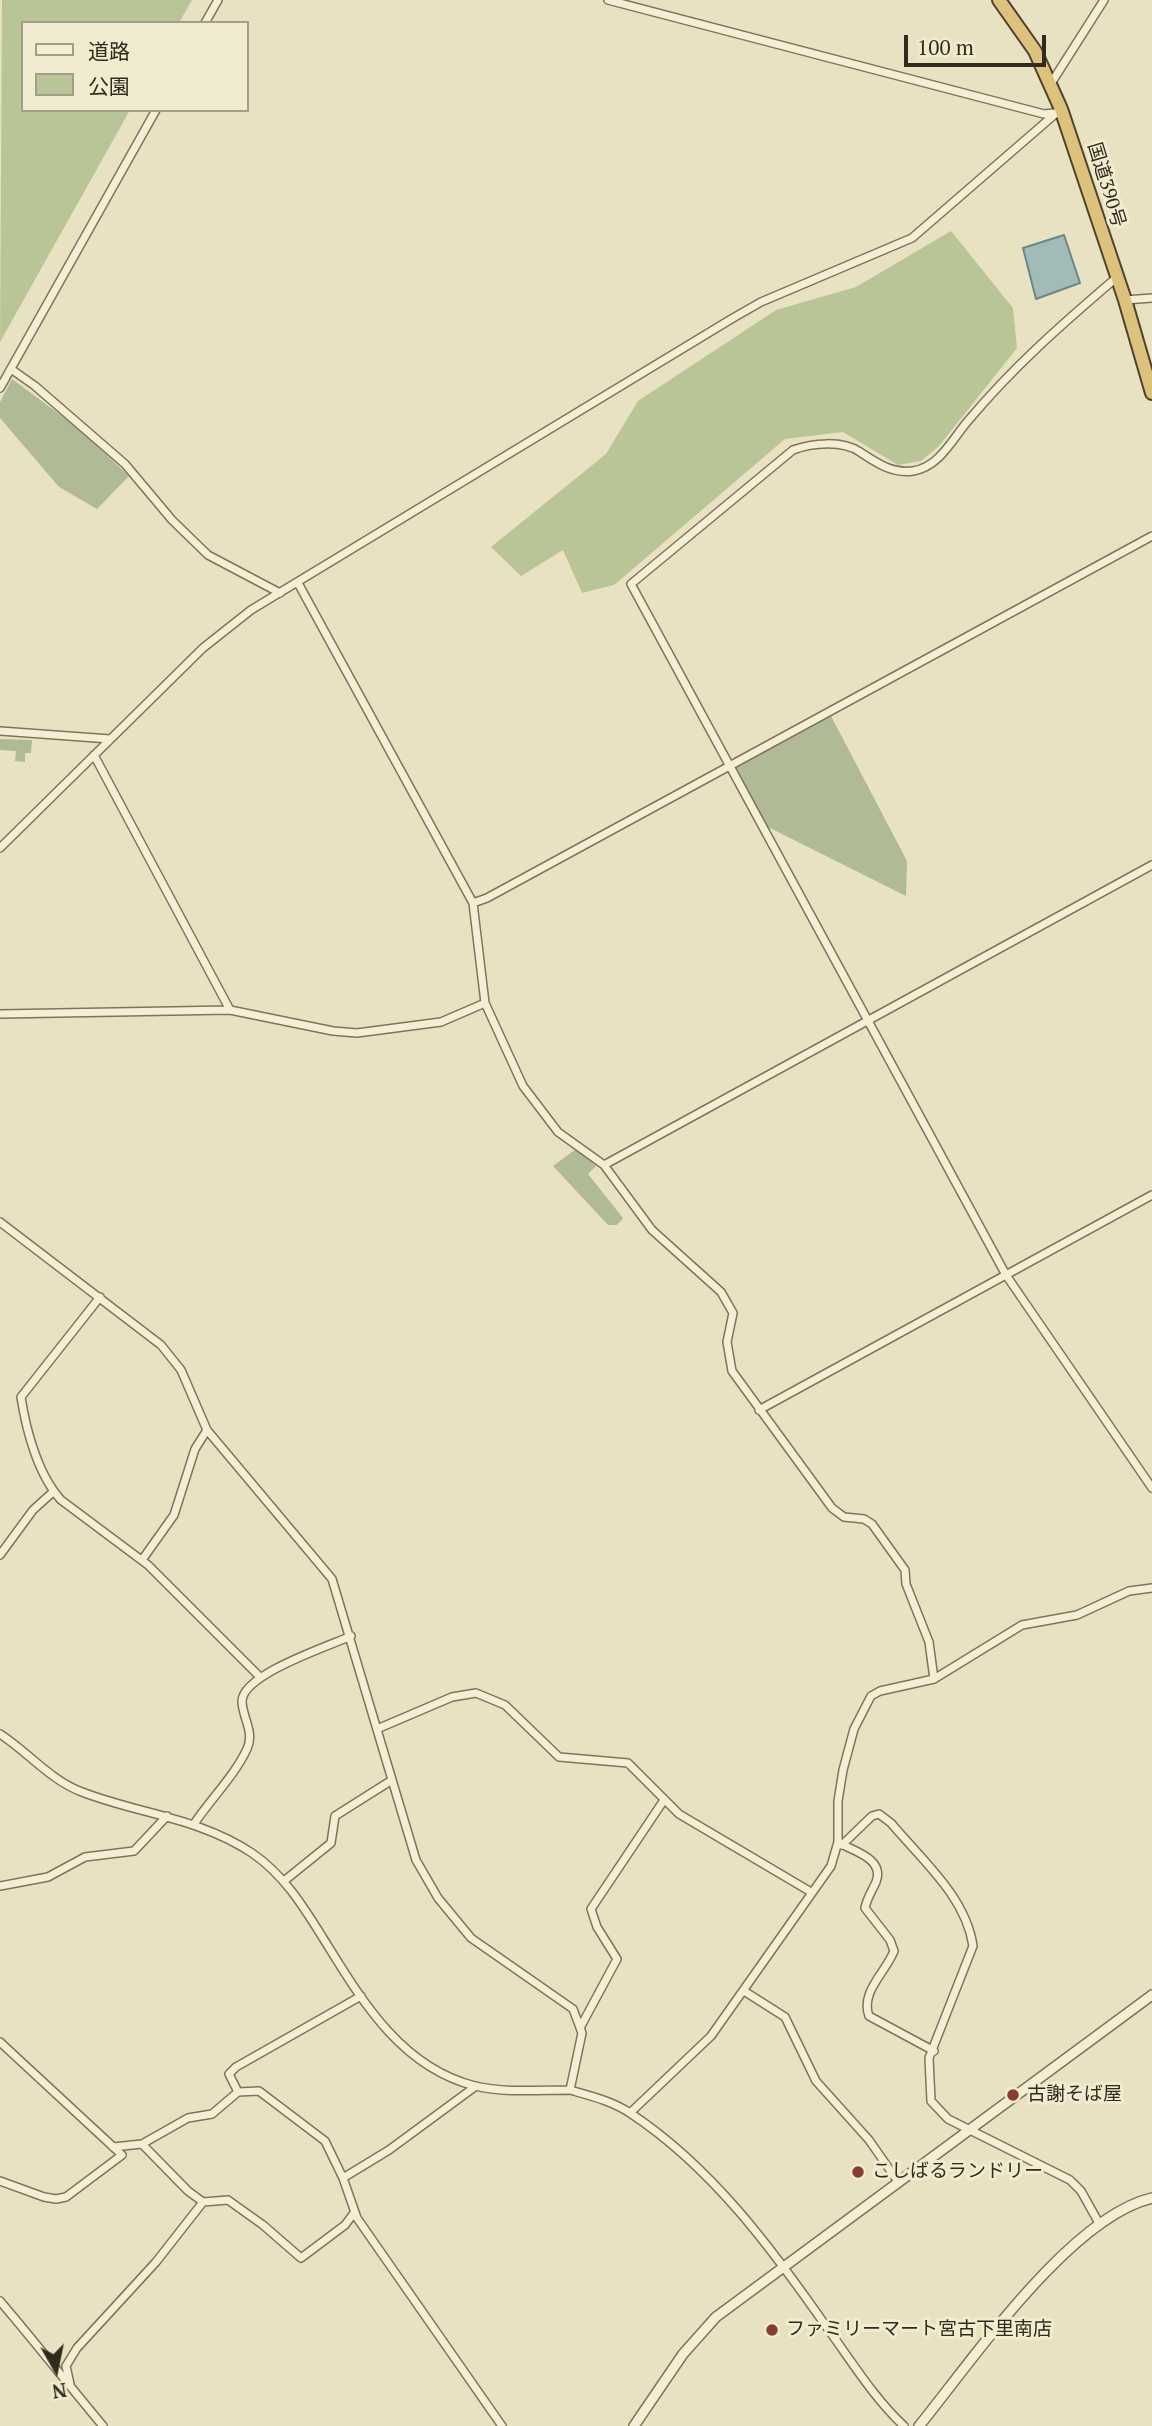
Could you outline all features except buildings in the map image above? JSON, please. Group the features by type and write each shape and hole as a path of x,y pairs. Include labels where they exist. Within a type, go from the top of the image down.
{"highway":[{"name":"国道390号","path":"999,0 1035,51 1061,109 1125,300 1152,393"}],"street":[{"path":"206,21 218,0"},
{"path":"608,0 1044,114 1061,109"},
{"path":"1049,85 1104,0"},
{"path":"0,848 217,635 280,593 742,313 912,238 1061,109"},
{"path":"0,388 155,112"},
{"path":"1116,278 1017,365 944,452 926,468 898,471 886,468 859,451 837,445 810,444 793,450 633,579 633,590 1006,1275 1152,1489"},
{"path":"1125,300 1152,298"},
{"path":"11,369 35,386 125,464 172,520 208,555 280,593"},
{"path":"472,903 487,898 1152,536"},
{"path":"298,583 472,903 485,1003 523,1086 558,1132 604,1165 652,1230 721,1292 731,1306 732,1323 727,1355 732,1371 832,1508 844,1517 864,1519 872,1524 905,1570 905,1584 929,1642 934,1679"},
{"path":"0,732 110,739"},
{"path":"94,755 230,1010"},
{"path":"604,1165 1152,865"},
{"path":"0,1014 230,1010 357,1033 441,1022 485,1003"},
{"path":"759,1410 1152,1195"},
{"path":"0,1222 161,1345 181,1370 207,1430 321,1563 337,1591 416,1860 452,1917 471,1938 565,2001 581,2026"},
{"path":"100,1297 21,1396 32,1447 54,1491 142,1560 260,1678"},
{"path":"142,1560 174,1514 195,1449 207,1430"},
{"path":"0,1555 33,1510 54,1491"},
{"path":"630,2113 711,2036 831,1866 840,1843 838,1801 854,1729 871,1696 880,1691 934,1679 1013,1628 1077,1615 1129,1591 1152,1588"},
{"path":"194,1824 246,1751 250,1733 242,1702 244,1694 260,1678 351,1636"},
{"path":"377,1729 452,1697 476,1693 488,1696 516,1714 559,1757 628,1763 664,1800 706,1831 811,1892"},
{"path":"0,1734 37,1765 81,1792 194,1824 251,1853 284,1881 382,2026 421,2061 448,2077 476,2086 570,2091 607,2101 630,2113 728,2200 785,2267 867,2382 904,2426"},
{"path":"284,1881 331,1843 335,1816 392,1780"},
{"path":"570,2091 581,2026 617,1959 597,1927 591,1909 664,1800"},
{"path":"840,1843 872,1816 879,1814 891,1823 962,1906 970,1926 973,1945 934,2051 929,2058 931,2101 948,2119 1070,2180 1081,2191 1100,2225"},
{"path":"0,1886 48,1877 85,1857 134,1852 167,1816"},
{"path":"840,1843 873,1861 877,1868 878,1878 865,1908 894,1951 869,1993 865,2007 869,2016 934,2051"},
{"path":"744,1991 785,2017 817,2081 869,2140 899,2183"},
{"path":"635,2426 698,2336 724,2311 1152,1995"},
{"path":"238,2092 229,2074 236,2067 361,1996"},
{"path":"0,2042 121,2155 66,2197 44,2197 0,2181"},
{"path":"343,2178 389,2150 476,2086"},
{"path":"113,2147 142,2144 188,2119 212,2114 238,2092 260,2091 325,2141 343,2178 354,2213 451,2357 502,2426"},
{"path":"142,2144 188,2191 203,2202 228,2200 263,2225 301,2258 345,2225 354,2213"},
{"path":"919,2426 1037,2279 1118,2209 1152,2198"},
{"path":"70,2384 66,2365 78,2348 156,2262 203,2202"},
{"path":"0,2301 25,2327 35,2347 70,2384 103,2426"}],"green space":[{"path":"2,0 192,0 180,21 21,21 21,112 129,112 0,342"},
{"path":"951,231 1013,308 1017,348 939,446 921,461 898,465 843,432 785,439 614,585 582,593 563,550 521,576 491,547 606,454 638,401 776,310 856,287"},
{"path":"12,379 78,428 129,476 97,509 59,487 0,418 0,402"},
{"path":"831,716 907,861 906,896 764,825 732,767"},
{"path":"0,739 32,740 31,753 25,753 25,762 15,761 16,751 0,750"},
{"path":"576,1149 596,1166 588,1174 623,1218 617,1225 608,1225 553,1166"}],"water":[{"path":"1064,235 1080,283 1036,299 1023,248"}],"place":[{"name":"古謝そば屋","path":"1013,2095"},
{"name":"こしばるランドリー","path":"858,2172"},
{"name":"ファミリーマート宮古下里南店","path":"772,2330"}]}
